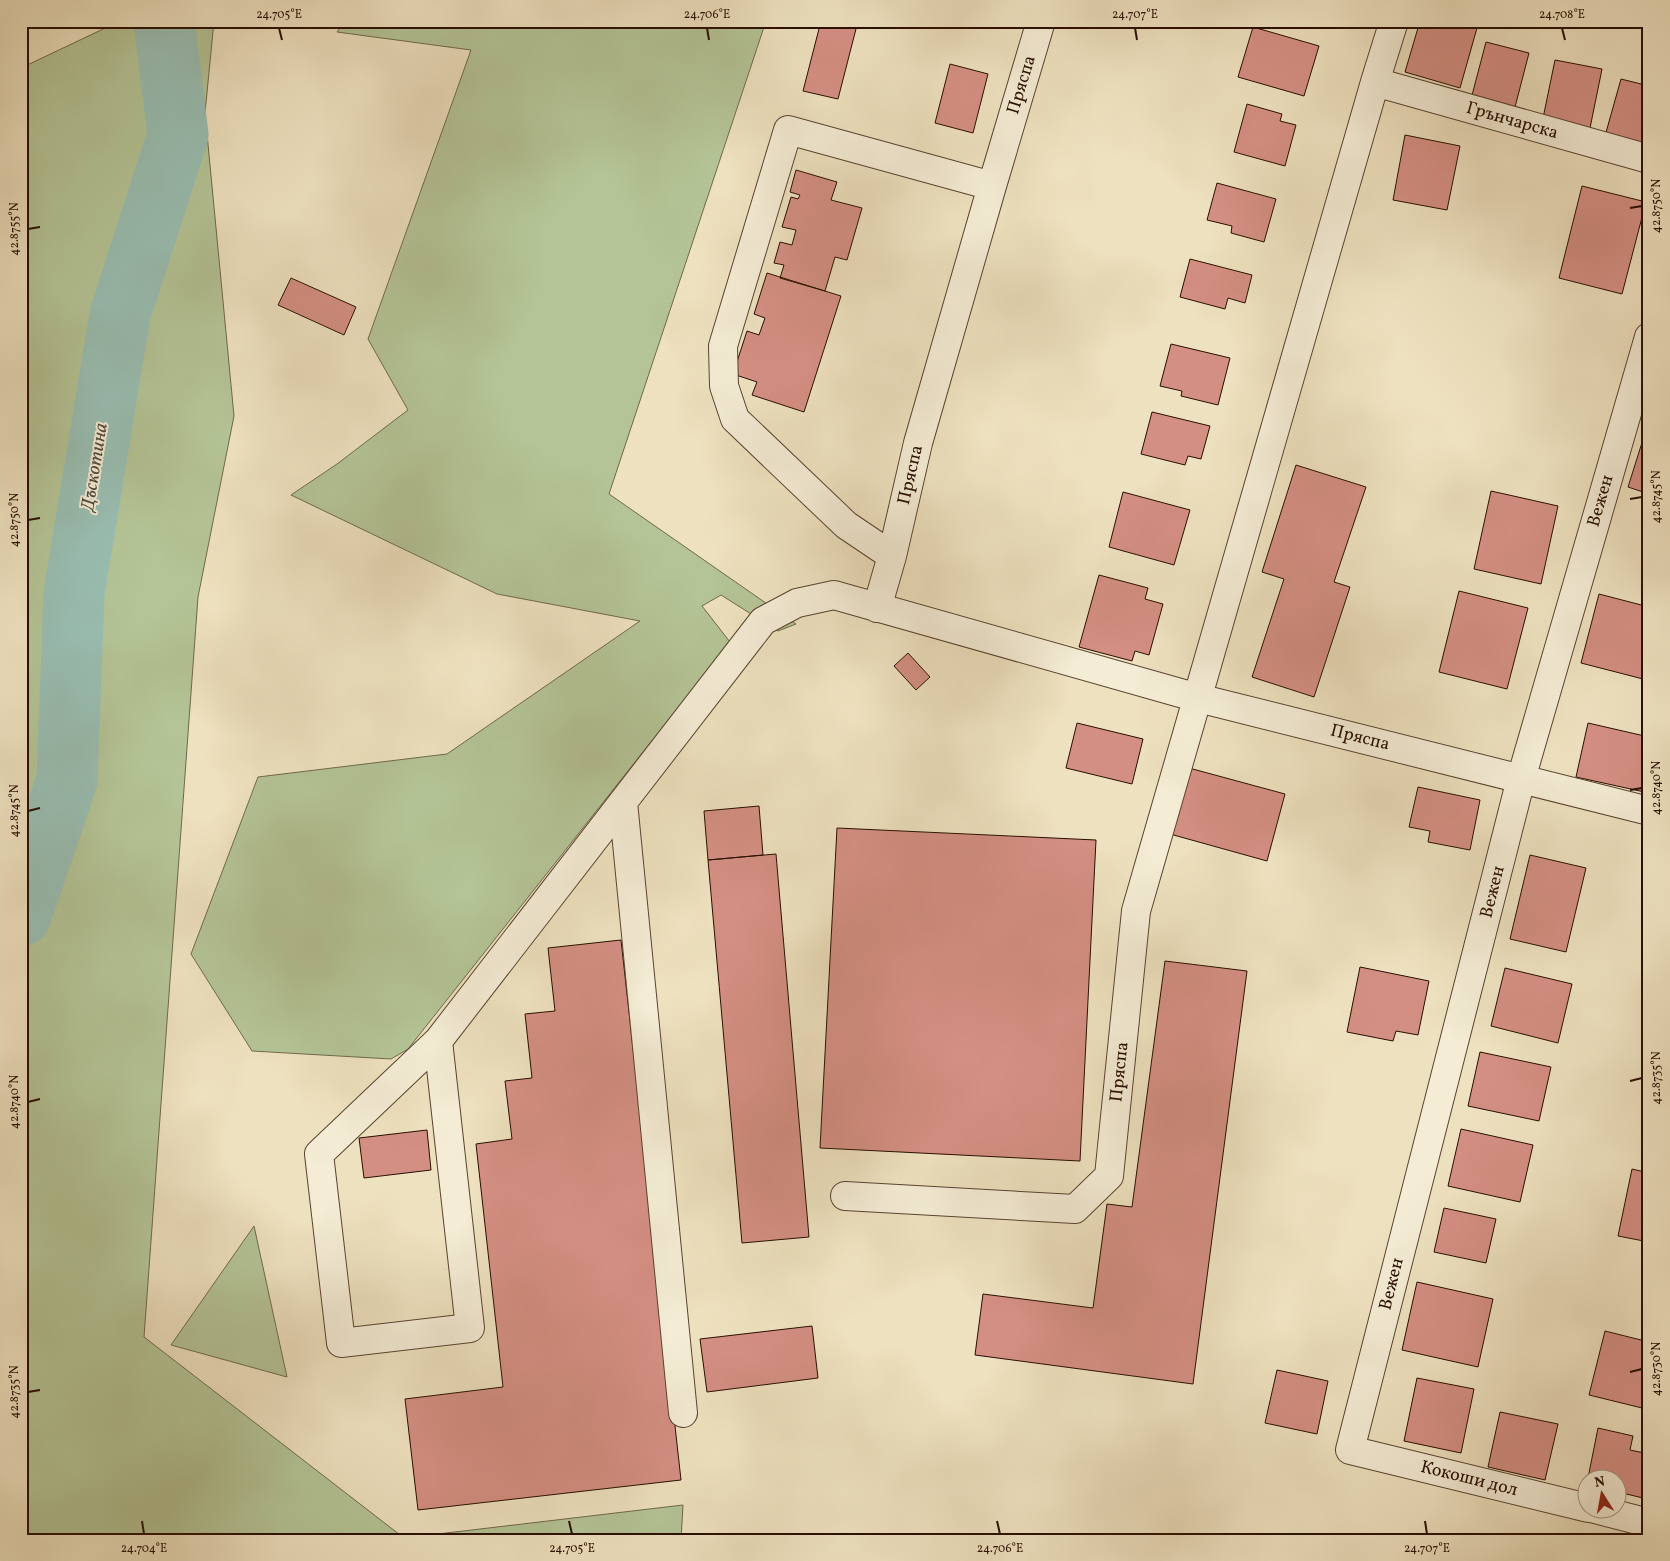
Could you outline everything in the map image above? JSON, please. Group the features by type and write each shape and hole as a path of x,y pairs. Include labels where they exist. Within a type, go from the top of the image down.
{"street":[{"name":"Пряспа","path":"1041,21 918,443 892,556 877,608 1198,698 1649,811"},
{"name":"Пряспа","path":"845,1196 1075,1209 1109,1176 1136,911 1394,21"},
{"name":"Грънчарска","path":"1376,82 1649,159"},
{"path":"892,556 846,525 735,419 724,386 723,346 788,130 992,186"},
{"name":"Вежен","path":"1350,1450 1522,778 1649,337"},
{"path":"438,1041 470,1328 342,1343 319,1154 438,1041 763,621 797,603 834,595 877,608"},
{"path":"623,802 683,1413"},
{"name":"Кокоши дол","path":"1350,1450 1578,1505"},
{"name":"Кокоши дол","path":"1628,1518 1649,1523"}],"green space":[{"path":"120,21 214,21 205,113 234,416 198,597 144,1337 404,1538 683,1505 681,1540 21,1540 21,68"},
{"path":"345,21 766,21 609,494 796,624 778,631 721,595 702,606 730,642 408,1049 391,1059 252,1051 191,954 258,777 447,754 640,621 497,594 291,495 337,464 408,410 368,339 471,50 337,32"},
{"path":"254,1226 287,1377 171,1345"}],"building":[{"path":"821,21 858,21 838,99 803,91"},
{"path":"1420,21 1455,21 1477,28 1460,88 1405,72"},
{"path":"1253,27 1319,46 1304,96 1238,77"},
{"path":"1486,42 1529,53 1514,111 1471,99"},
{"path":"1555,60 1602,69 1589,133 1542,123"},
{"path":"950,64 988,74 973,133 935,123"},
{"path":"1621,79 1649,86 1649,156 1603,143"},
{"path":"1247,104 1282,114 1280,121 1296,125 1285,166 1234,152"},
{"path":"1405,135 1460,146 1447,210 1393,200"},
{"path":"796,170 837,182 831,200 862,208 847,260 835,257 825,291 780,278 784,265 774,263 780,242 792,245 796,230 782,227 791,197 798,199 800,195 790,192"},
{"path":"1217,183 1276,199 1264,242 1231,233 1232,226 1207,220"},
{"path":"1582,186 1646,202 1622,294 1559,278"},
{"path":"1190,259 1252,275 1245,303 1228,298 1225,309 1180,297"},
{"path":"767,273 841,296 804,412 752,395 757,382 733,374 747,331 759,335 765,318 754,314"},
{"path":"291,278 356,307 344,335 278,305"},
{"path":"1171,344 1230,358 1218,405 1181,396 1182,391 1160,386"},
{"path":"1152,412 1210,426 1201,459 1188,456 1185,465 1141,454"},
{"path":"1645,433 1649,434 1649,494 1628,487"},
{"path":"1296,465 1366,487 1334,582 1350,587 1314,697 1252,677 1284,579 1262,572"},
{"path":"1491,491 1558,506 1541,584 1474,569"},
{"path":"1123,492 1190,510 1174,565 1109,547"},
{"path":"1099,575 1148,588 1145,599 1163,604 1149,655 1135,651 1132,661 1079,647"},
{"path":"1459,591 1528,608 1507,689 1439,672"},
{"path":"1599,594 1649,607 1649,674 1647,680 1581,663"},
{"path":"908,653 930,677 916,690 894,666"},
{"path":"1077,723 1143,739 1132,784 1066,768"},
{"path":"1588,723 1649,737 1649,793 1576,777"},
{"path":"1189,768 1285,794 1267,861 1170,834"},
{"path":"1418,787 1480,800 1470,850 1428,842 1430,831 1409,827"},
{"path":"759,806 763,855 708,860 704,811"},
{"path":"837,828 1096,840 1080,1161 820,1148"},
{"path":"776,854 809,1237 742,1243 708,860"},
{"path":"1530,855 1586,868 1566,952 1510,939"},
{"path":"621,940 681,1480 418,1510 405,1399 503,1387 476,1144 512,1139 505,1081 532,1078 525,1014 555,1011 548,948"},
{"path":"1165,961 1247,971 1193,1384 975,1355 983,1294 1093,1308 1107,1204 1132,1207"},
{"path":"1360,967 1429,981 1418,1035 1396,1031 1393,1041 1347,1032"},
{"path":"1505,968 1572,984 1558,1043 1491,1026"},
{"path":"1480,1052 1551,1067 1539,1121 1468,1106"},
{"path":"1649,1124 1649,1150 1643,1148"},
{"path":"1461,1129 1533,1145 1520,1202 1448,1186"},
{"path":"427,1130 431,1170 364,1178 359,1138"},
{"path":"1632,1169 1649,1173 1649,1242 1618,1236"},
{"path":"1444,1208 1496,1219 1486,1263 1434,1252"},
{"path":"1417,1282 1493,1299 1478,1367 1402,1350"},
{"path":"812,1326 818,1378 707,1392 700,1339"},
{"path":"1605,1331 1649,1342 1649,1383 1642,1408 1589,1395"},
{"path":"1277,1370 1328,1381 1317,1434 1265,1423"},
{"path":"1417,1378 1474,1389 1461,1453 1404,1441"},
{"path":"1500,1412 1558,1424 1545,1480 1488,1467"},
{"path":"1598,1428 1633,1436 1630,1450 1649,1454 1649,1469 1643,1498 1628,1494 1628,1468 1590,1468"},
{"path":"1517,1534 1539,1540 1516,1540"}],"waterway":[{"name":"Дъскотина","path":"21,916 67,780 74,593 120,315 178,135 164,21"}]}
